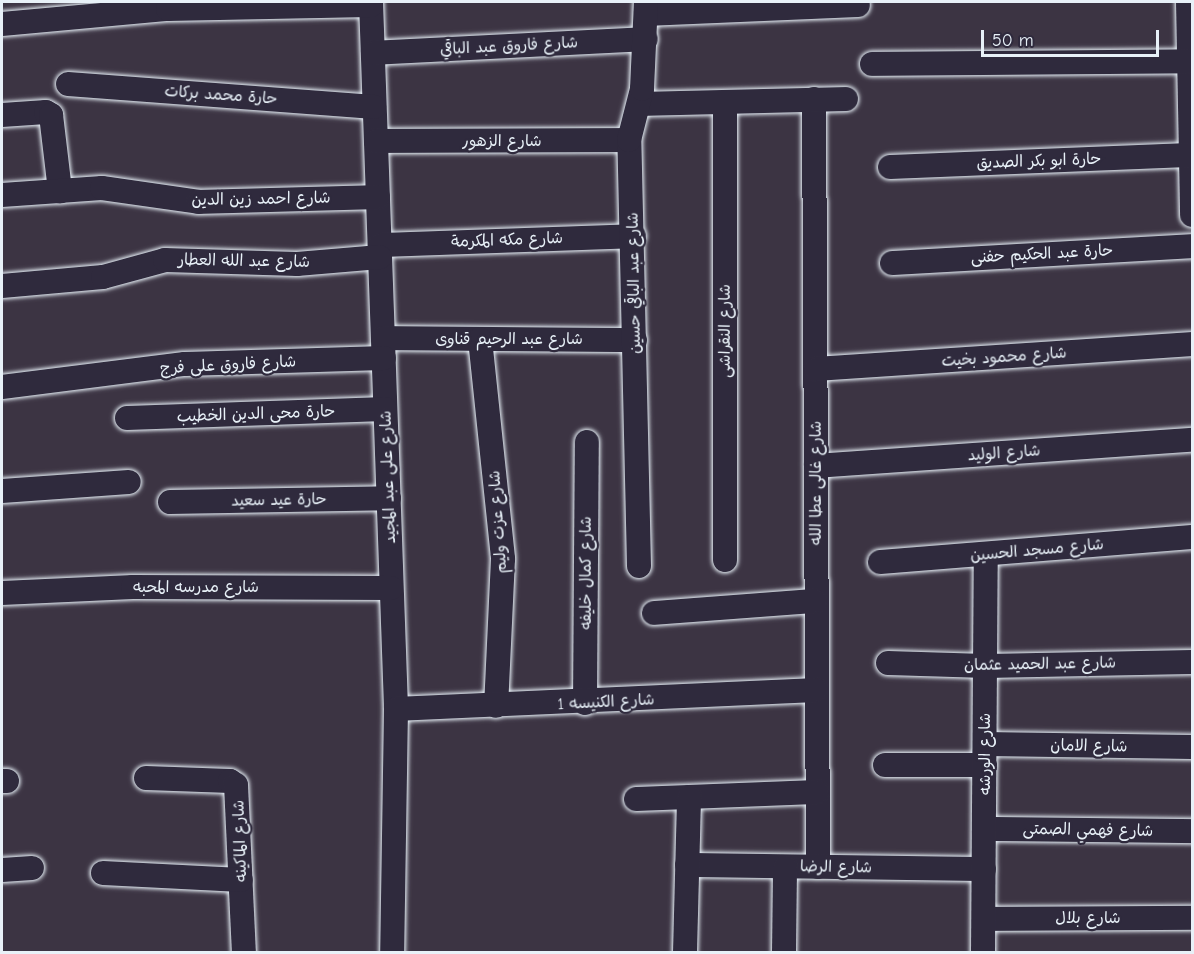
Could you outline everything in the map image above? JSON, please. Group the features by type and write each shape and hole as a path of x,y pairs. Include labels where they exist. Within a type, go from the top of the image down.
{"street":[{"path":"1188,2 1189,155 1192,215"},
{"path":"2,24 168,9 371,3"},
{"name":"شارع على عبد المجيد","path":"371,3 396,709 392,952"},
{"path":"646,8 858,5"},
{"name":"شارع عبد الباقي حسين","path":"639,566 634,236 629,140 640,104 646,39 646,8"},
{"name":"شارع فاروق عبد الباقي","path":"373,53 646,39"},
{"path":"872,64 1190,54"},
{"name":"حارة محمد بركات","path":"68,84 375,107"},
{"name":"شارع غالى عطا الله","path":"814,99 818,867"},
{"path":"640,104 846,99"},
{"name":"شارع النقراشى","path":"725,102 725,560"},
{"path":"2,115 46,112 51,115 60,192"},
{"name":"شارع الزهور","path":"376,141 629,140"},
{"name":"حارة ابو بكر الصديق","path":"890,167 1189,155"},
{"name":"شارع احمد زين الدين","path":"2,195 119,189 199,202 378,197"},
{"name":"شارع مكه المكرمة","path":"380,251 634,236"},
{"name":"حارة عبد الحكيم حفنى","path":"892,263 1192,246"},
{"name":"شارع عبد الله العطار","path":"2,286 103,277 165,260 297,264 380,251"},
{"name":"شارع عبد الرحيم قناوى","path":"384,348 480,339 635,340"},
{"name":"شارع عزت وليم","path":"480,339 503,559 496,705"},
{"name":"شارع محمود بخيت","path":"816,369 1192,344"},
{"name":"شارع فاروق على فرج","path":"2,387 185,364 384,348"},
{"name":"حارة محى الدين الخطيب","path":"127,418 386,410"},
{"name":"شارع الوليد","path":"816,466 1192,440"},
{"name":"شارع كمال خليفه","path":"585,703 587,442"},
{"path":"2,491 129,482"},
{"name":"حارة عيد سعيد","path":"170,502 389,498"},
{"name":"شارع مسجد الحسين","path":"880,562 1192,537"},
{"name":"شارع الورشه","path":"983,952 986,555"},
{"name":"شارع مدرسه المحبه","path":"2,592 133,587 392,588"},
{"path":"654,613 816,601"},
{"name":"شارع عبد الحميد عثمان","path":"888,663 986,666 1192,662"},
{"name":"شارع الكنيسه 1","path":"396,709 585,703 816,690"},
{"name":"شارع الامان","path":"885,765 985,755 1192,747"},
{"name":"شارع الماكينه","path":"146,778 230,781 236,785 244,952"},
{"path":"636,800 817,792"},
{"path":"685,952 689,797"},
{"name":"شارع فهمي الصمتى","path":"984,829 1192,831"},
{"name":"شارع الرضا","path":"687,865 984,869"},
{"path":"784,952 785,867"},
{"path":"2,870 32,868"},
{"path":"103,873 241,880"},
{"name":"شارع بلال","path":"984,919 1192,918"}]}
